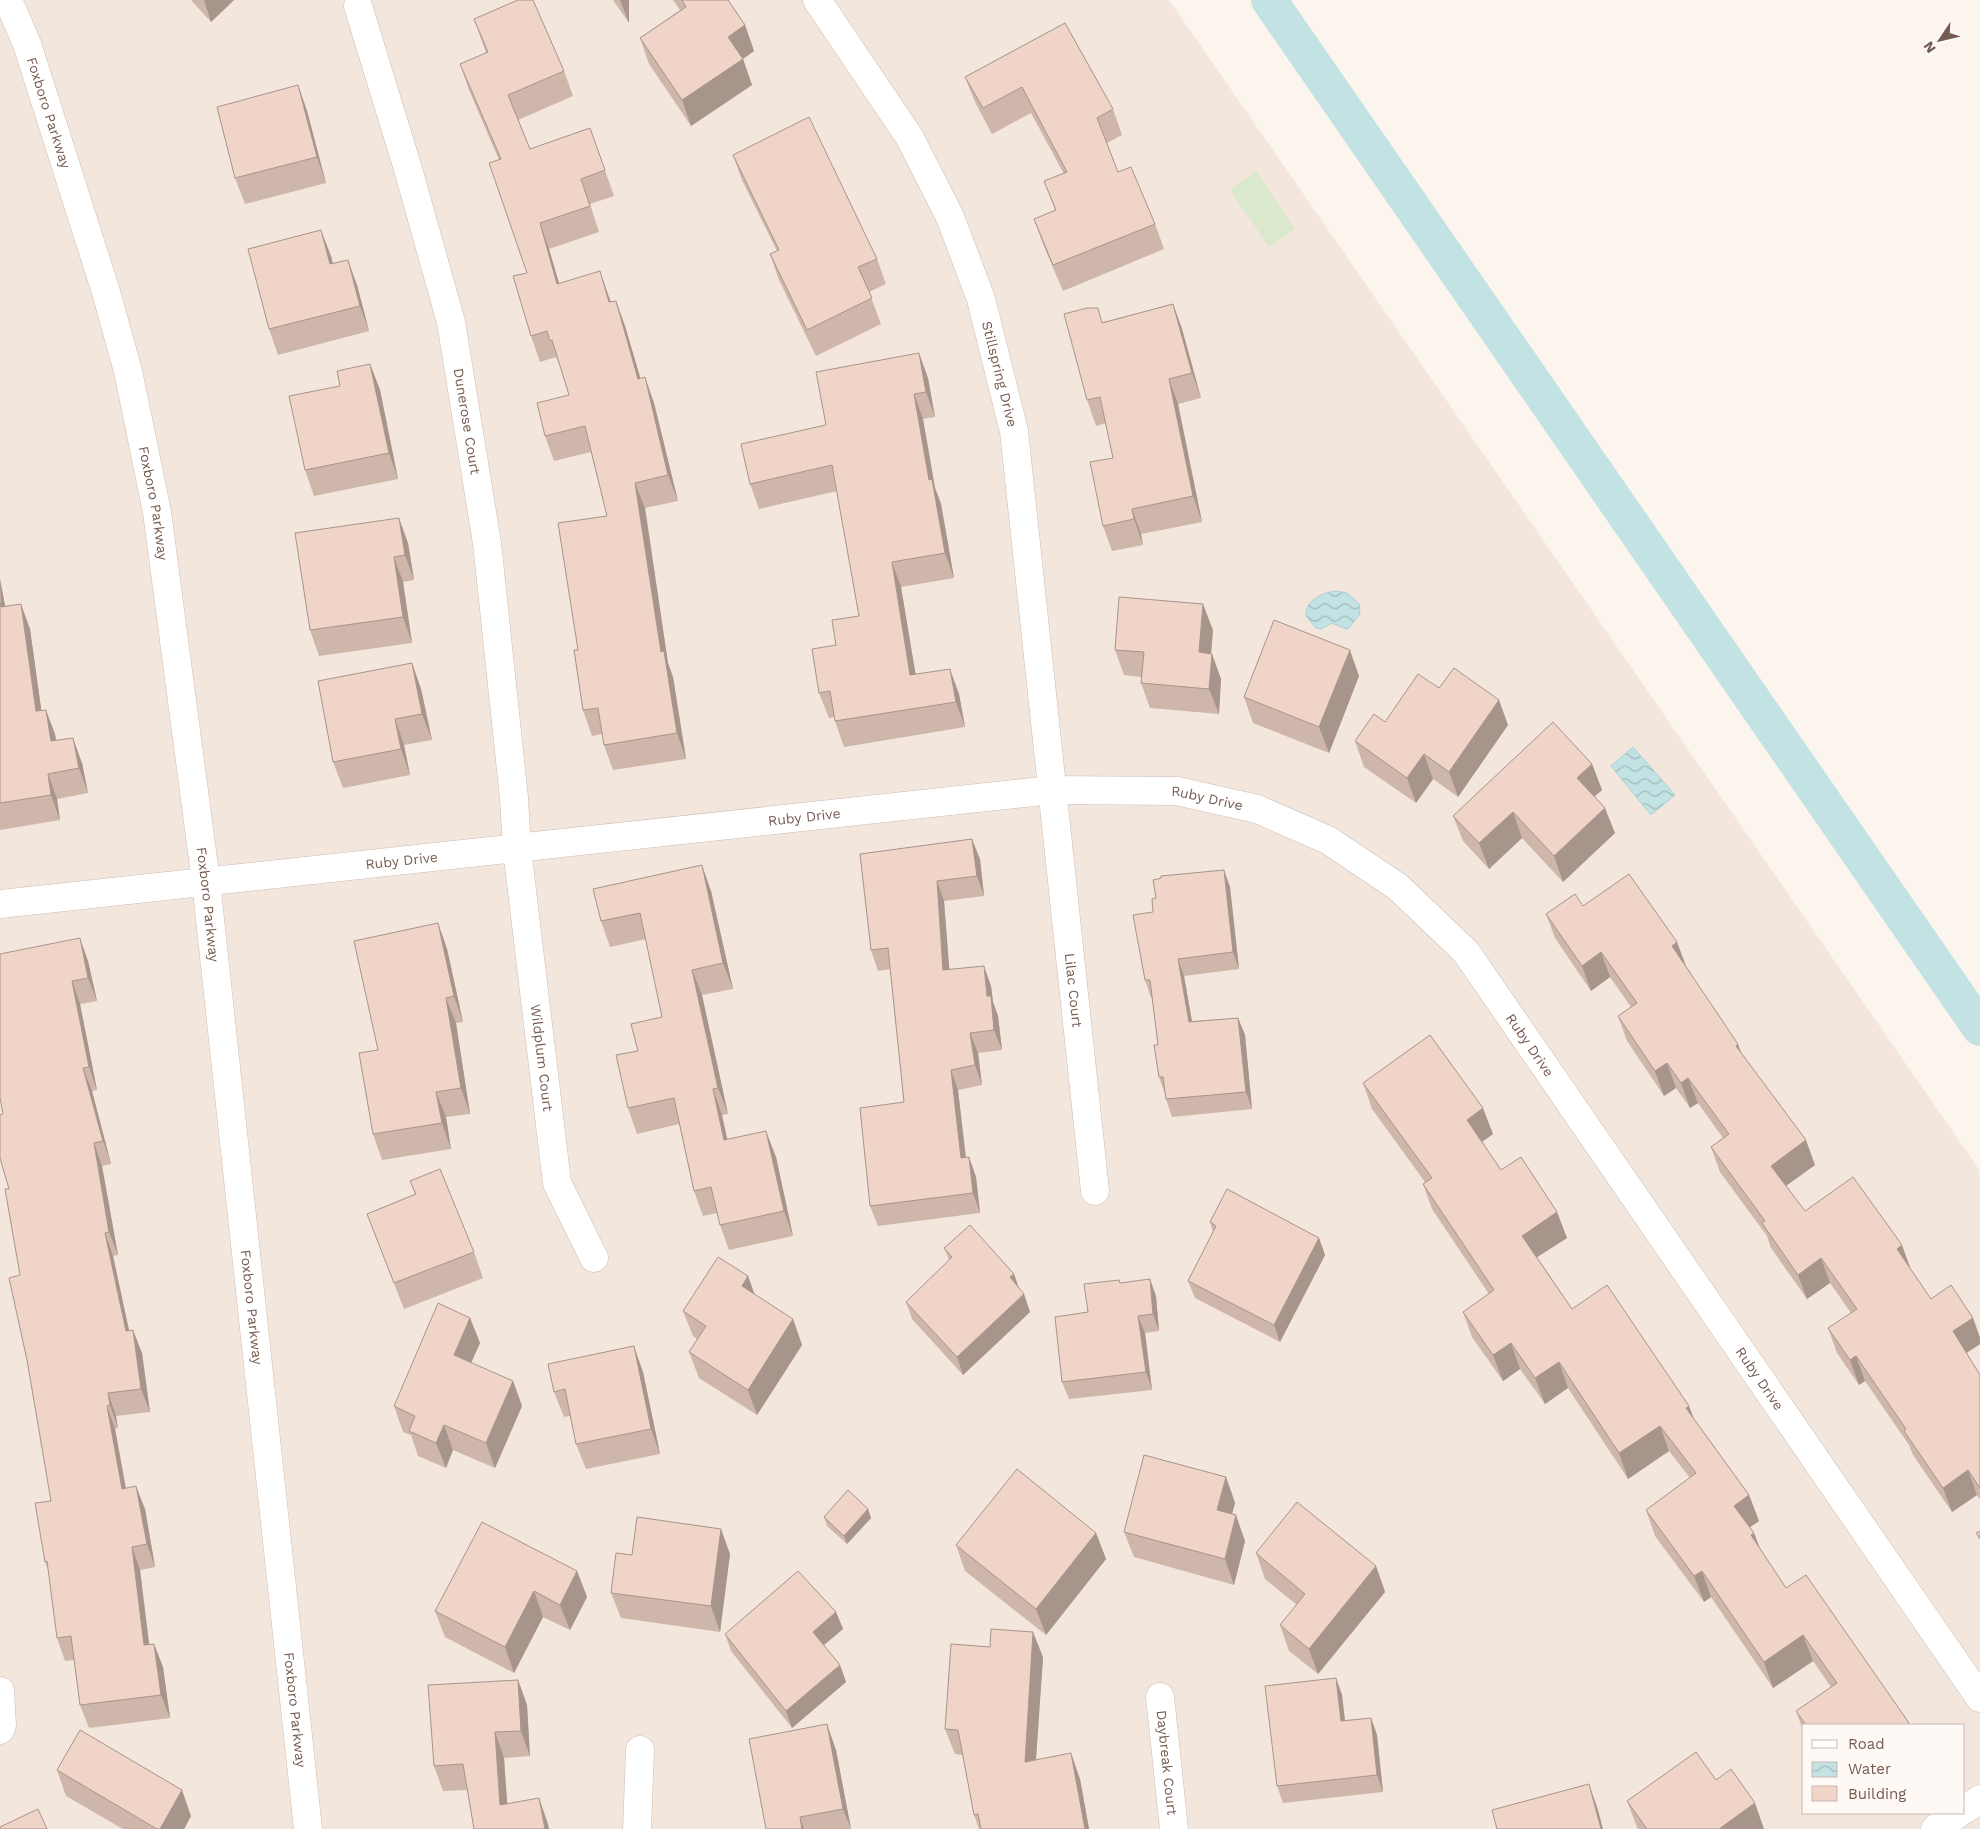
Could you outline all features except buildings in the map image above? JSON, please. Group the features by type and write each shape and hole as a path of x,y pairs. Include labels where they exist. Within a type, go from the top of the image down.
{"street":[{"name":"Foxboro Parkway","path":"8,0 27,44 56,133 128,371 157,512 206,882 308,1829"},
{"name":"Stillspring Drive","path":"817,0 910,138 950,218 981,300 1014,431 1052,790"},
{"name":"Dunerose Court","path":"358,6 408,169 451,322 487,543 514,798 517,849"},
{"name":"Ruby Drive","path":"0,904 1052,790 1177,791 1257,809 1328,840 1390,882 1466,952 1980,1698"},
{"name":"Lilac Court","path":"1052,790 1095,1191"},
{"name":"Wildplum Court","path":"517,849 557,1183 594,1258"},
{"path":"0,1691 2,1725 0,1730"},
{"name":"Daybreak Court","path":"1160,1697 1174,1829"},
{"path":"637,1829 640,1750"},
{"path":"1965,1809 1980,1799"},
{"path":"1935,1829 1958,1814"}],"shaded area":[{"path":"0,0 1169,0 1980,1171 1980,1829 0,1829"}],"green space":[{"path":"1256,171 1295,229 1269,247 1230,190"}],"water":[{"path":"1336,591 1347,593 1359,604 1360,614 1349,628 1346,629 1332,623 1321,629 1316,628 1306,616 1308,606 1315,598"},
{"path":"1633,747 1675,795 1651,815 1611,766"}],"waterway":[{"path":"1269,0 1980,1028"}]}
